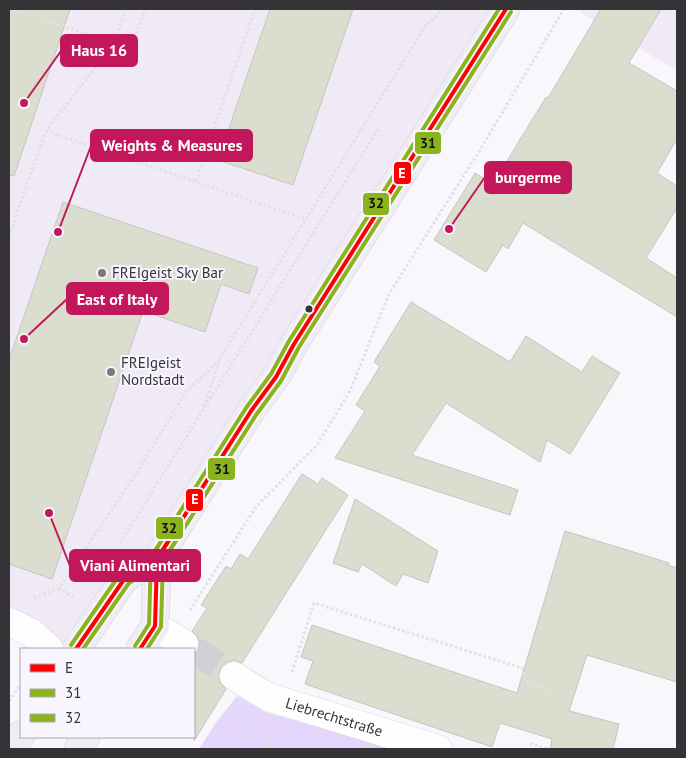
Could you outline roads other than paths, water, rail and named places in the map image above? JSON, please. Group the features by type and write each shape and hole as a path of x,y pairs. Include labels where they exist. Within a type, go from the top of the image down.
{"main road":[{"path":"77,648 125,578 157,559 251,411 276,377 299,336 506,9"},
{"path":"142,648 170,636 157,559"},
{"path":"12,749 20,737"},
{"path":"78,749 85,738"}],"street":[{"path":"9,622 32,633 47,648"},
{"path":"9,634 45,648"},
{"name":"Liebrechtstraße","path":"234,676 268,697 438,749"}],"tunnel":[{"path":"195,651 234,676"}],"place":[{"name":"Haus 16","path":"24,103"},
{"name":"burgerme","path":"449,229"},
{"name":"Weights & Measures","path":"58,232"},
{"name":"FREIgeist Sky Bar","path":"102,273"},
{"name":"East of Italy","path":"24,339"},
{"name":"FREIgeist Nordstadt","path":"111,372"},
{"name":"Viani Alimentari","path":"49,513"}]}
